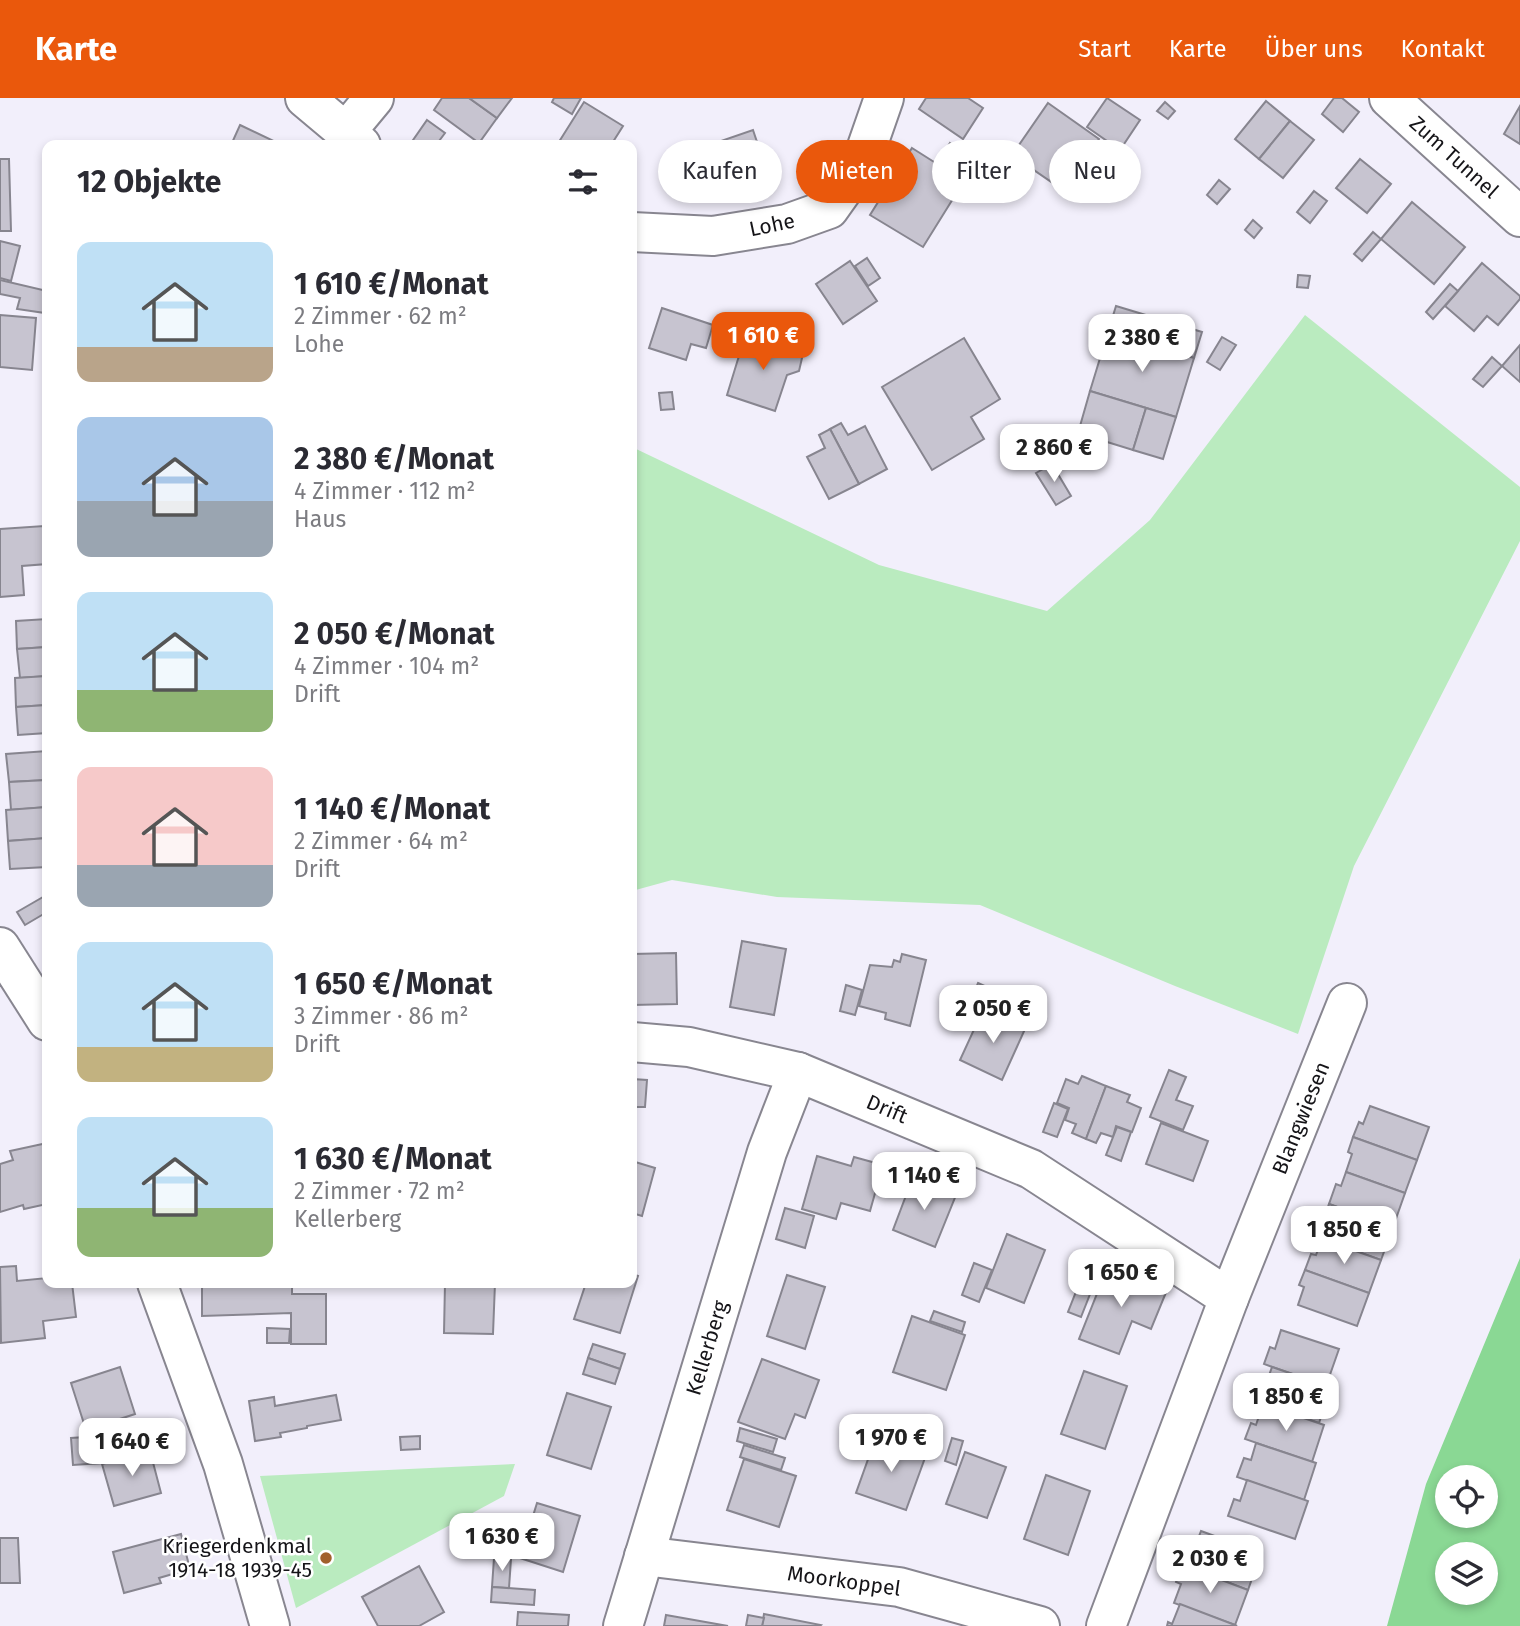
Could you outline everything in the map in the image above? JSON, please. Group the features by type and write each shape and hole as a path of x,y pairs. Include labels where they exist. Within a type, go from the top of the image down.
{"street":[{"path":"305,98 353,139 374,98"},
{"name":"Lohe","path":"637,232 713,236 787,224 829,209 861,164 884,98"},
{"name":"Zum Tunnel","path":"1406,104 1520,217"},
{"path":"0,947 42,1013"},
{"name":"Blangwiesen","path":"1106,1626 1229,1298 1346,1003"},
{"name":"Drift","path":"637,1042 690,1047 799,1072 1031,1169 1229,1298"},
{"name":"Kellerberg","path":"624,1626 767,1152 799,1072"},
{"path":"159,1288 223,1464 270,1626"},
{"name":"Moorkoppel","path":"644,1556 898,1587 1040,1626"}],"green space":[{"path":"1305,315 1520,487 1520,541 1354,866 1298,1034 980,905 777,897 672,880 637,890 637,449 879,565 1047,611 1150,520"},
{"path":"1520,1258 1520,1626 1387,1626 1426,1484"},
{"path":"515,1464 504,1496 296,1608 260,1476"}],"building":[{"path":"442,98 469,98 497,118 481,140 475,140 434,110"},
{"path":"469,98 512,98 497,118"},
{"path":"554,98 581,98 572,114 552,102"},
{"path":"926,98 968,98 983,108 963,139 919,109"},
{"path":"1107,98 1140,120 1127,140 1106,140 1087,127"},
{"path":"1334,98 1342,98 1359,112 1343,132 1322,114"},
{"path":"1266,101 1290,121 1259,159 1235,139"},
{"path":"584,102 623,126 614,140 560,140"},
{"path":"1165,102 1175,111 1168,119 1157,111"},
{"path":"1048,103 1099,139 1049,140 1049,180 1035,171 1035,140 1022,140"},
{"path":"1520,106 1520,144 1504,134"},
{"path":"427,120 445,133 440,140 413,140"},
{"path":"1290,121 1314,140 1283,178 1259,159"},
{"path":"240,125 272,140 233,140"},
{"path":"753,130 756,140 724,140"},
{"path":"918,152 932,161 932,203 950,203 923,247 870,215 878,203 918,203"},
{"path":"0,159 9,159 11,231 0,231"},
{"path":"1360,159 1391,184 1367,213 1336,188"},
{"path":"1219,180 1230,189 1217,204 1207,195"},
{"path":"1314,191 1327,201 1310,223 1297,212"},
{"path":"1412,202 1465,247 1434,284 1381,239"},
{"path":"1253,220 1262,228 1254,238 1245,230"},
{"path":"1373,232 1381,239 1362,261 1354,254"},
{"path":"0,241 20,246 11,281 0,278"},
{"path":"867,258 880,278 868,286 855,266"},
{"path":"850,261 877,301 843,324 816,284"},
{"path":"1482,263 1520,296 1520,299 1498,325 1487,316 1474,331 1445,306"},
{"path":"1298,275 1310,276 1308,288 1297,287"},
{"path":"0,280 42,290 42,313 17,309 20,298 0,294"},
{"path":"1450,284 1458,291 1433,319 1426,312"},
{"path":"1116,306 1202,332 1194,358 1108,332"},
{"path":"662,308 713,325 706,348 691,344 686,360 649,348"},
{"path":"0,315 36,318 32,370 0,367"},
{"path":"1108,332 1194,358 1176,417 1090,391"},
{"path":"746,333 794,349 802,358 799,371 787,375 775,411 727,395"},
{"path":"1222,337 1236,345 1220,370 1207,362"},
{"path":"964,338 1000,399 971,417 984,439 932,470 882,387"},
{"path":"1520,345 1520,382 1502,366"},
{"path":"1492,357 1502,366 1483,387 1473,379"},
{"path":"1090,391 1146,408 1133,450 1078,433"},
{"path":"672,392 674,409 661,410 659,393"},
{"path":"1146,408 1176,417 1163,459 1133,450"},
{"path":"841,423 848,435 865,426 887,469 859,484 830,429"},
{"path":"830,429 859,484 829,499 807,457 825,448 819,435"},
{"path":"1052,464 1071,496 1056,505 1036,473"},
{"path":"42,526 42,564 22,566 24,595 0,597 0,529"},
{"path":"42,619 42,647 17,649 16,621"},
{"path":"42,647 42,676 20,678 17,649"},
{"path":"42,676 42,705 16,707 15,678"},
{"path":"42,705 42,733 18,735 16,707"},
{"path":"42,751 42,780 9,782 6,754"},
{"path":"42,780 42,807 11,810 9,782"},
{"path":"42,807 42,838 8,841 6,810"},
{"path":"42,838 42,867 10,869 8,841"},
{"path":"42,898 42,915 25,925 17,912"},
{"path":"742,941 786,949 774,1015 730,1007"},
{"path":"676,953 677,1004 637,1005 637,954"},
{"path":"902,954 926,960 910,1026 885,1019 886,1013 859,1006 870,965 892,967 894,960 900,962"},
{"path":"978,983 987,987 979,1007 970,1003"},
{"path":"846,985 862,990 855,1015 840,1011"},
{"path":"983,1010 1025,1029 1002,1080 960,1060"},
{"path":"1169,1070 1186,1077 1176,1100 1193,1106 1183,1130 1150,1117"},
{"path":"1082,1076 1106,1086 1086,1139 1072,1133 1076,1124 1065,1120 1069,1108 1057,1103 1066,1079 1078,1084"},
{"path":"637,1079 647,1080 645,1107 637,1107"},
{"path":"1106,1086 1130,1095 1127,1102 1141,1108 1132,1132 1116,1126 1113,1137 1101,1133 1096,1143 1086,1139"},
{"path":"1054,1103 1068,1109 1057,1137 1043,1132"},
{"path":"1370,1106 1429,1127 1417,1160 1353,1137 1359,1122 1363,1124"},
{"path":"1161,1123 1208,1141 1193,1181 1146,1164"},
{"path":"1117,1127 1131,1132 1121,1161 1106,1155"},
{"path":"1353,1137 1417,1160 1405,1193 1346,1172 1352,1154 1348,1152"},
{"path":"42,1144 42,1205 24,1209 23,1205 0,1212 0,1164 13,1160 10,1151"},
{"path":"817,1156 851,1166 854,1157 883,1165 870,1211 841,1203 836,1219 802,1209"},
{"path":"637,1163 655,1168 642,1216 637,1214"},
{"path":"1346,1172 1405,1193 1393,1227 1329,1204 1336,1184 1341,1186"},
{"path":"913,1177 956,1195 935,1247 893,1230"},
{"path":"1329,1204 1393,1227 1381,1260 1322,1239 1329,1220 1324,1218"},
{"path":"785,1208 814,1216 805,1248 776,1239"},
{"path":"1007,1234 1045,1250 1024,1303 986,1288"},
{"path":"1322,1239 1381,1260 1369,1293 1305,1270 1311,1254 1316,1255"},
{"path":"974,1263 992,1270 979,1302 962,1295"},
{"path":"16,1266 17,1281 42,1278 42,1288 73,1288 76,1317 43,1321 45,1338 1,1343 0,1267"},
{"path":"1108,1266 1167,1290 1151,1329 1132,1321 1119,1354 1079,1339"},
{"path":"1305,1270 1369,1293 1357,1326 1298,1305 1304,1287 1299,1285"},
{"path":"787,1275 825,1287 805,1349 767,1336"},
{"path":"1081,1279 1094,1284 1081,1317 1068,1312"},
{"path":"202,1288 292,1288 292,1294 326,1294 326,1344 291,1344 291,1313 202,1316"},
{"path":"445,1288 495,1288 493,1334 444,1333"},
{"path":"584,1288 634,1288 620,1333 574,1319"},
{"path":"934,1311 965,1322 962,1332 930,1321"},
{"path":"912,1316 965,1335 946,1390 893,1372"},
{"path":"267,1328 290,1329 289,1343 267,1343"},
{"path":"1281,1330 1339,1349 1326,1386 1264,1364 1270,1347 1275,1349"},
{"path":"593,1344 625,1354 620,1369 588,1358"},
{"path":"588,1358 620,1369 615,1384 583,1374"},
{"path":"762,1359 819,1380 805,1418 795,1414 785,1439 738,1422"},
{"path":"120,1367 135,1414 86,1430 71,1383"},
{"path":"1272,1367 1331,1387 1319,1423 1254,1401 1260,1383 1266,1384"},
{"path":"1084,1371 1127,1386 1105,1449 1061,1434"},
{"path":"567,1393 611,1407 591,1469 547,1455"},
{"path":"336,1395 341,1420 280,1433 281,1437 255,1441 249,1401 274,1397 275,1406"},
{"path":"1263,1404 1324,1425 1312,1462 1245,1439 1251,1423 1256,1425"},
{"path":"740,1428 777,1439 773,1452 737,1441"},
{"path":"101,1436 103,1463 73,1465 71,1438"},
{"path":"420,1436 420,1449 401,1450 400,1437"},
{"path":"876,1437 926,1455 906,1510 856,1493"},
{"path":"952,1438 963,1441 956,1465 945,1461"},
{"path":"1256,1443 1316,1463 1304,1500 1237,1477 1244,1458 1251,1460"},
{"path":"744,1445 785,1458 781,1470 740,1457"},
{"path":"150,1451 161,1493 114,1506 102,1464"},
{"path":"965,1452 1006,1467 987,1518 946,1504"},
{"path":"744,1459 796,1476 779,1527 727,1510"},
{"path":"1046,1475 1090,1491 1068,1555 1024,1539"},
{"path":"1247,1480 1308,1501 1295,1539 1228,1516 1234,1499 1240,1501"},
{"path":"537,1503 580,1516 563,1572 520,1558"},
{"path":"1201,1531 1261,1553 1248,1590 1182,1565 1188,1550 1193,1552"},
{"path":"181,1534 190,1569 159,1578 161,1583 124,1593 113,1552"},
{"path":"0,1538 18,1538 20,1583 0,1583"},
{"path":"494,1558 511,1559 509,1588 492,1587"},
{"path":"1182,1565 1248,1590 1235,1625 1174,1603 1181,1584 1176,1582"},
{"path":"419,1566 444,1612 419,1626 378,1626 362,1597"},
{"path":"492,1587 535,1590 534,1605 491,1602"},
{"path":"1180,1604 1237,1626 1167,1626 1168,1622 1172,1624"},
{"path":"518,1612 569,1615 568,1626 517,1626"},
{"path":"764,1614 821,1625 762,1626"},
{"path":"666,1615 728,1626 664,1626"},
{"path":"748,1615 764,1618 762,1626 746,1626"}],"place":[{"name":"Kriegerdenkmal 1914-18 1939-45","path":"326,1558"}]}
